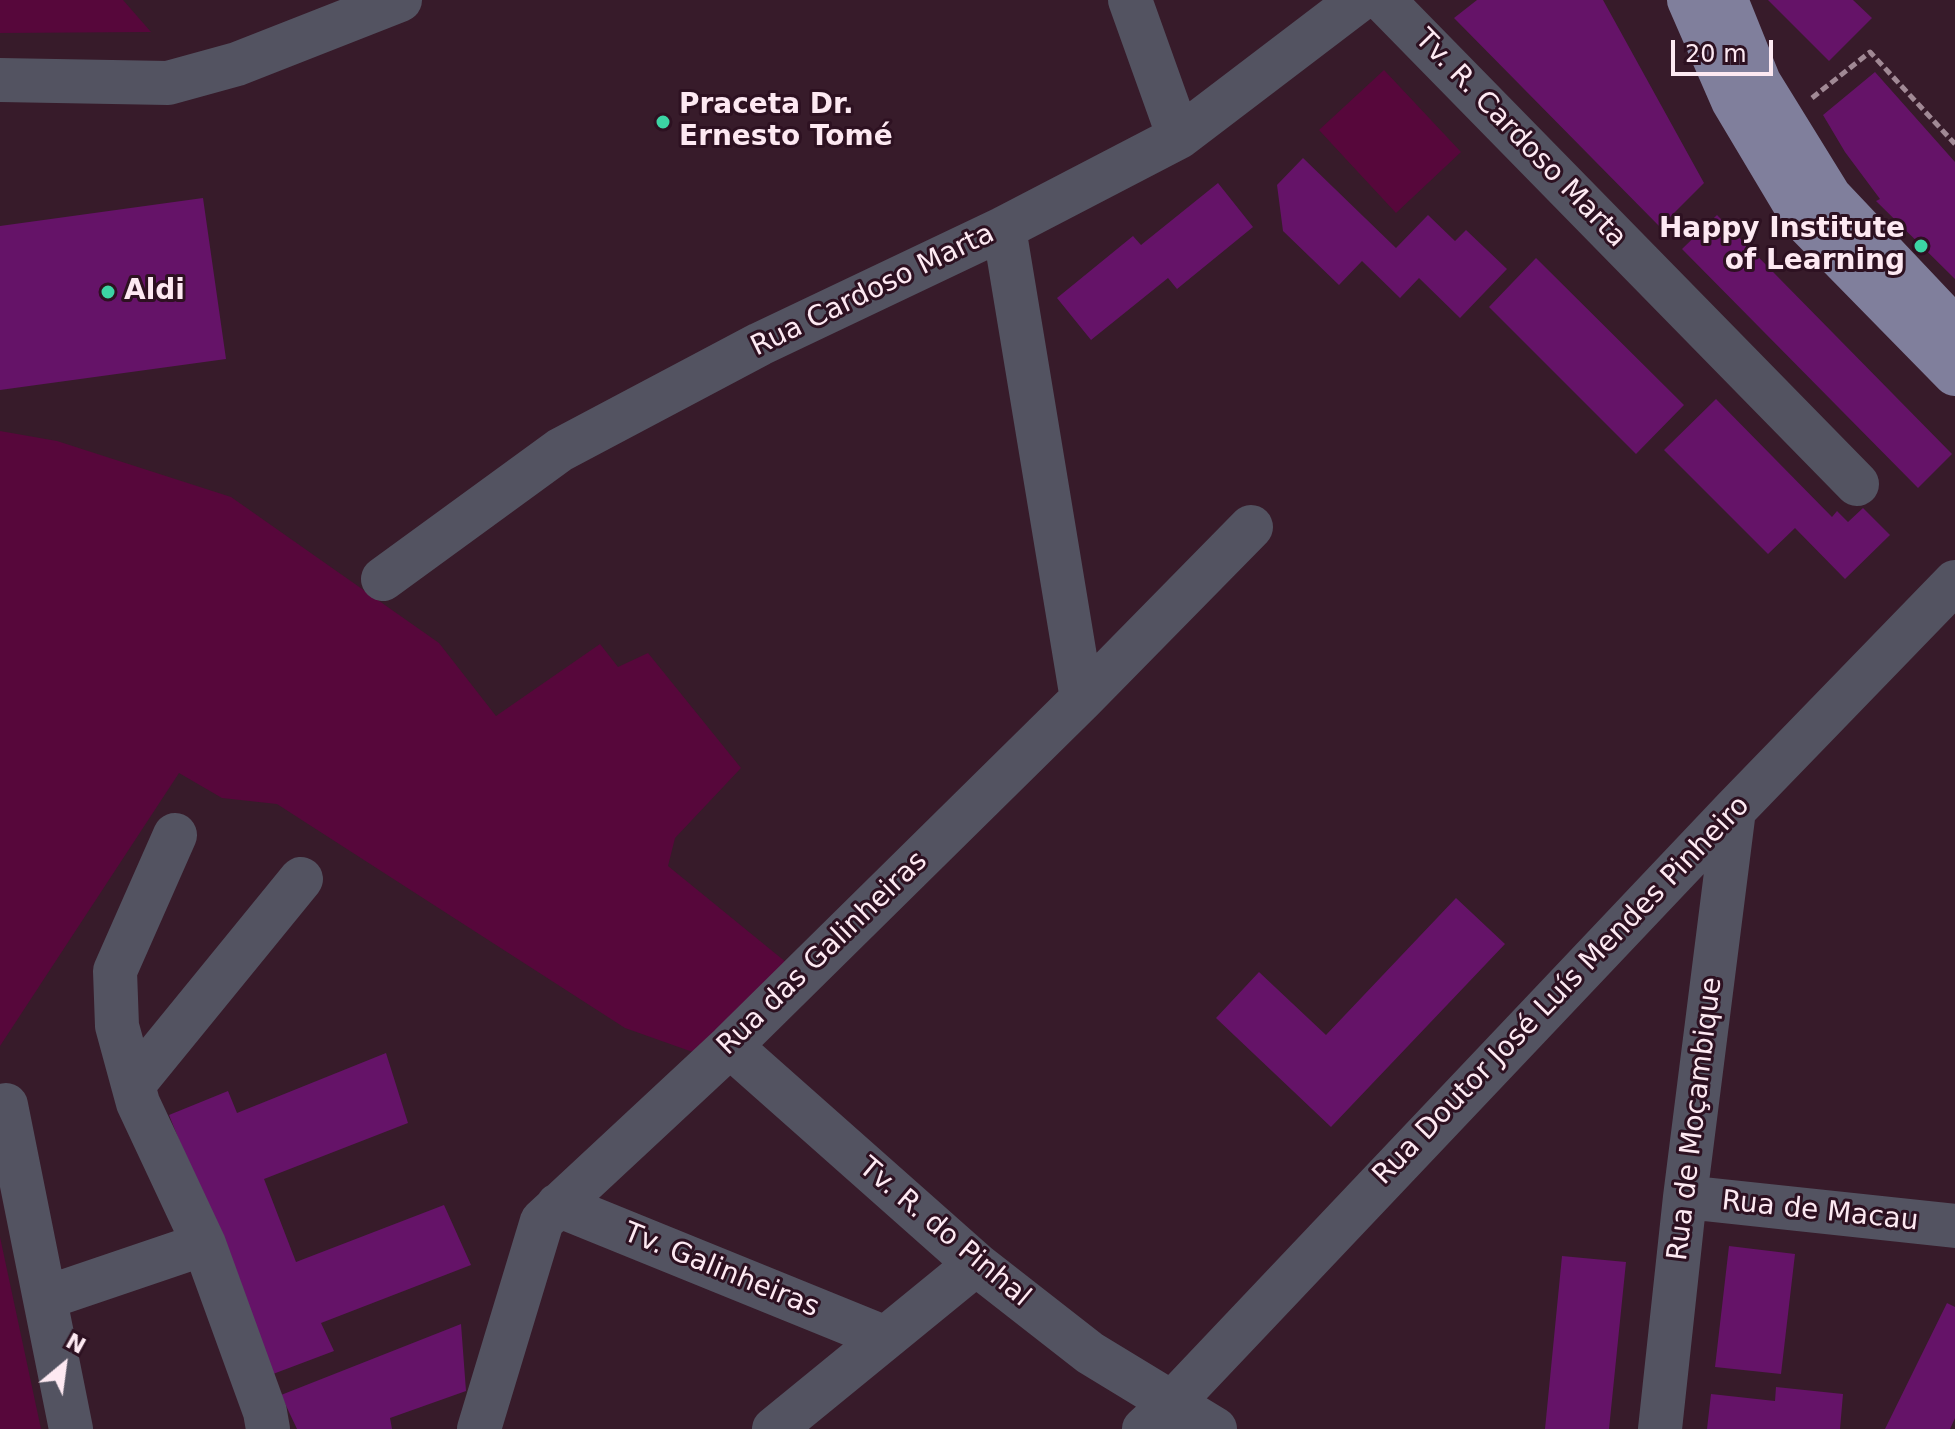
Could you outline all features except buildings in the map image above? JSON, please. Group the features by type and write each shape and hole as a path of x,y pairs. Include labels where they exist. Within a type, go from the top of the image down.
{"main road":[{"path":"1689,0 1733,101 1804,220 1955,374"},
{"path":"1726,0 1759,82 1830,197 1955,329"}],"street":[{"path":"0,80 168,83 237,64 400,0"},
{"path":"1130,0 1179,137"},
{"name":"Rua Cardoso Marta","path":"383,579 560,450 760,344 1004,228 1179,137 1359,0"},
{"name":"Tv. R. Cardoso Marta","path":"1383,0 1857,484"},
{"path":"1004,228 1082,699"},
{"name":"Rua das Galinheiras","path":"479,1429 542,1221 730,1046 1082,699 1251,527"},
{"name":"Rua Doutor José Luís Mendes Pinheiro","path":"1158,1416 1955,582"},
{"name":"Rua de Moçambique","path":"1660,1429 1685,1197 1734,810"},
{"path":"175,835 115,971 117,1026 138,1103 204,1244 265,1412 268,1429"},
{"path":"133,1085 301,879"},
{"name":"Tv. R. do Pinhal","path":"730,1046 976,1264 1090,1353 1158,1416 1215,1429"},
{"path":"6,1105 71,1429"},
{"name":"Rua de Macau","path":"1685,1197 1955,1226"},
{"name":"Tv. Galinheiras","path":"558,1205 883,1337"},
{"path":"45,1298 204,1244"},
{"path":"774,1429 976,1264"}],"path":[{"path":"1783,121 1870,52 1955,144"}],"shaded area":[{"path":"0,0 123,0 151,32 0,33"},
{"path":"1384,70 1461,152 1396,213 1319,130"},
{"path":"0,431 57,441 231,497 439,643 496,716 600,644 618,667 648,653 741,768 675,838 668,866 787,963 704,1056 625,1028 277,804 222,798 179,773 0,1046"},
{"path":"0,1237 41,1429 0,1429"}],"place":[{"name":"Praceta Dr. Ernesto Tomé","path":"663,122"},
{"name":"Happy Institute of Learning","path":"1921,246"},
{"name":"Aldi","path":"108,292"}]}
